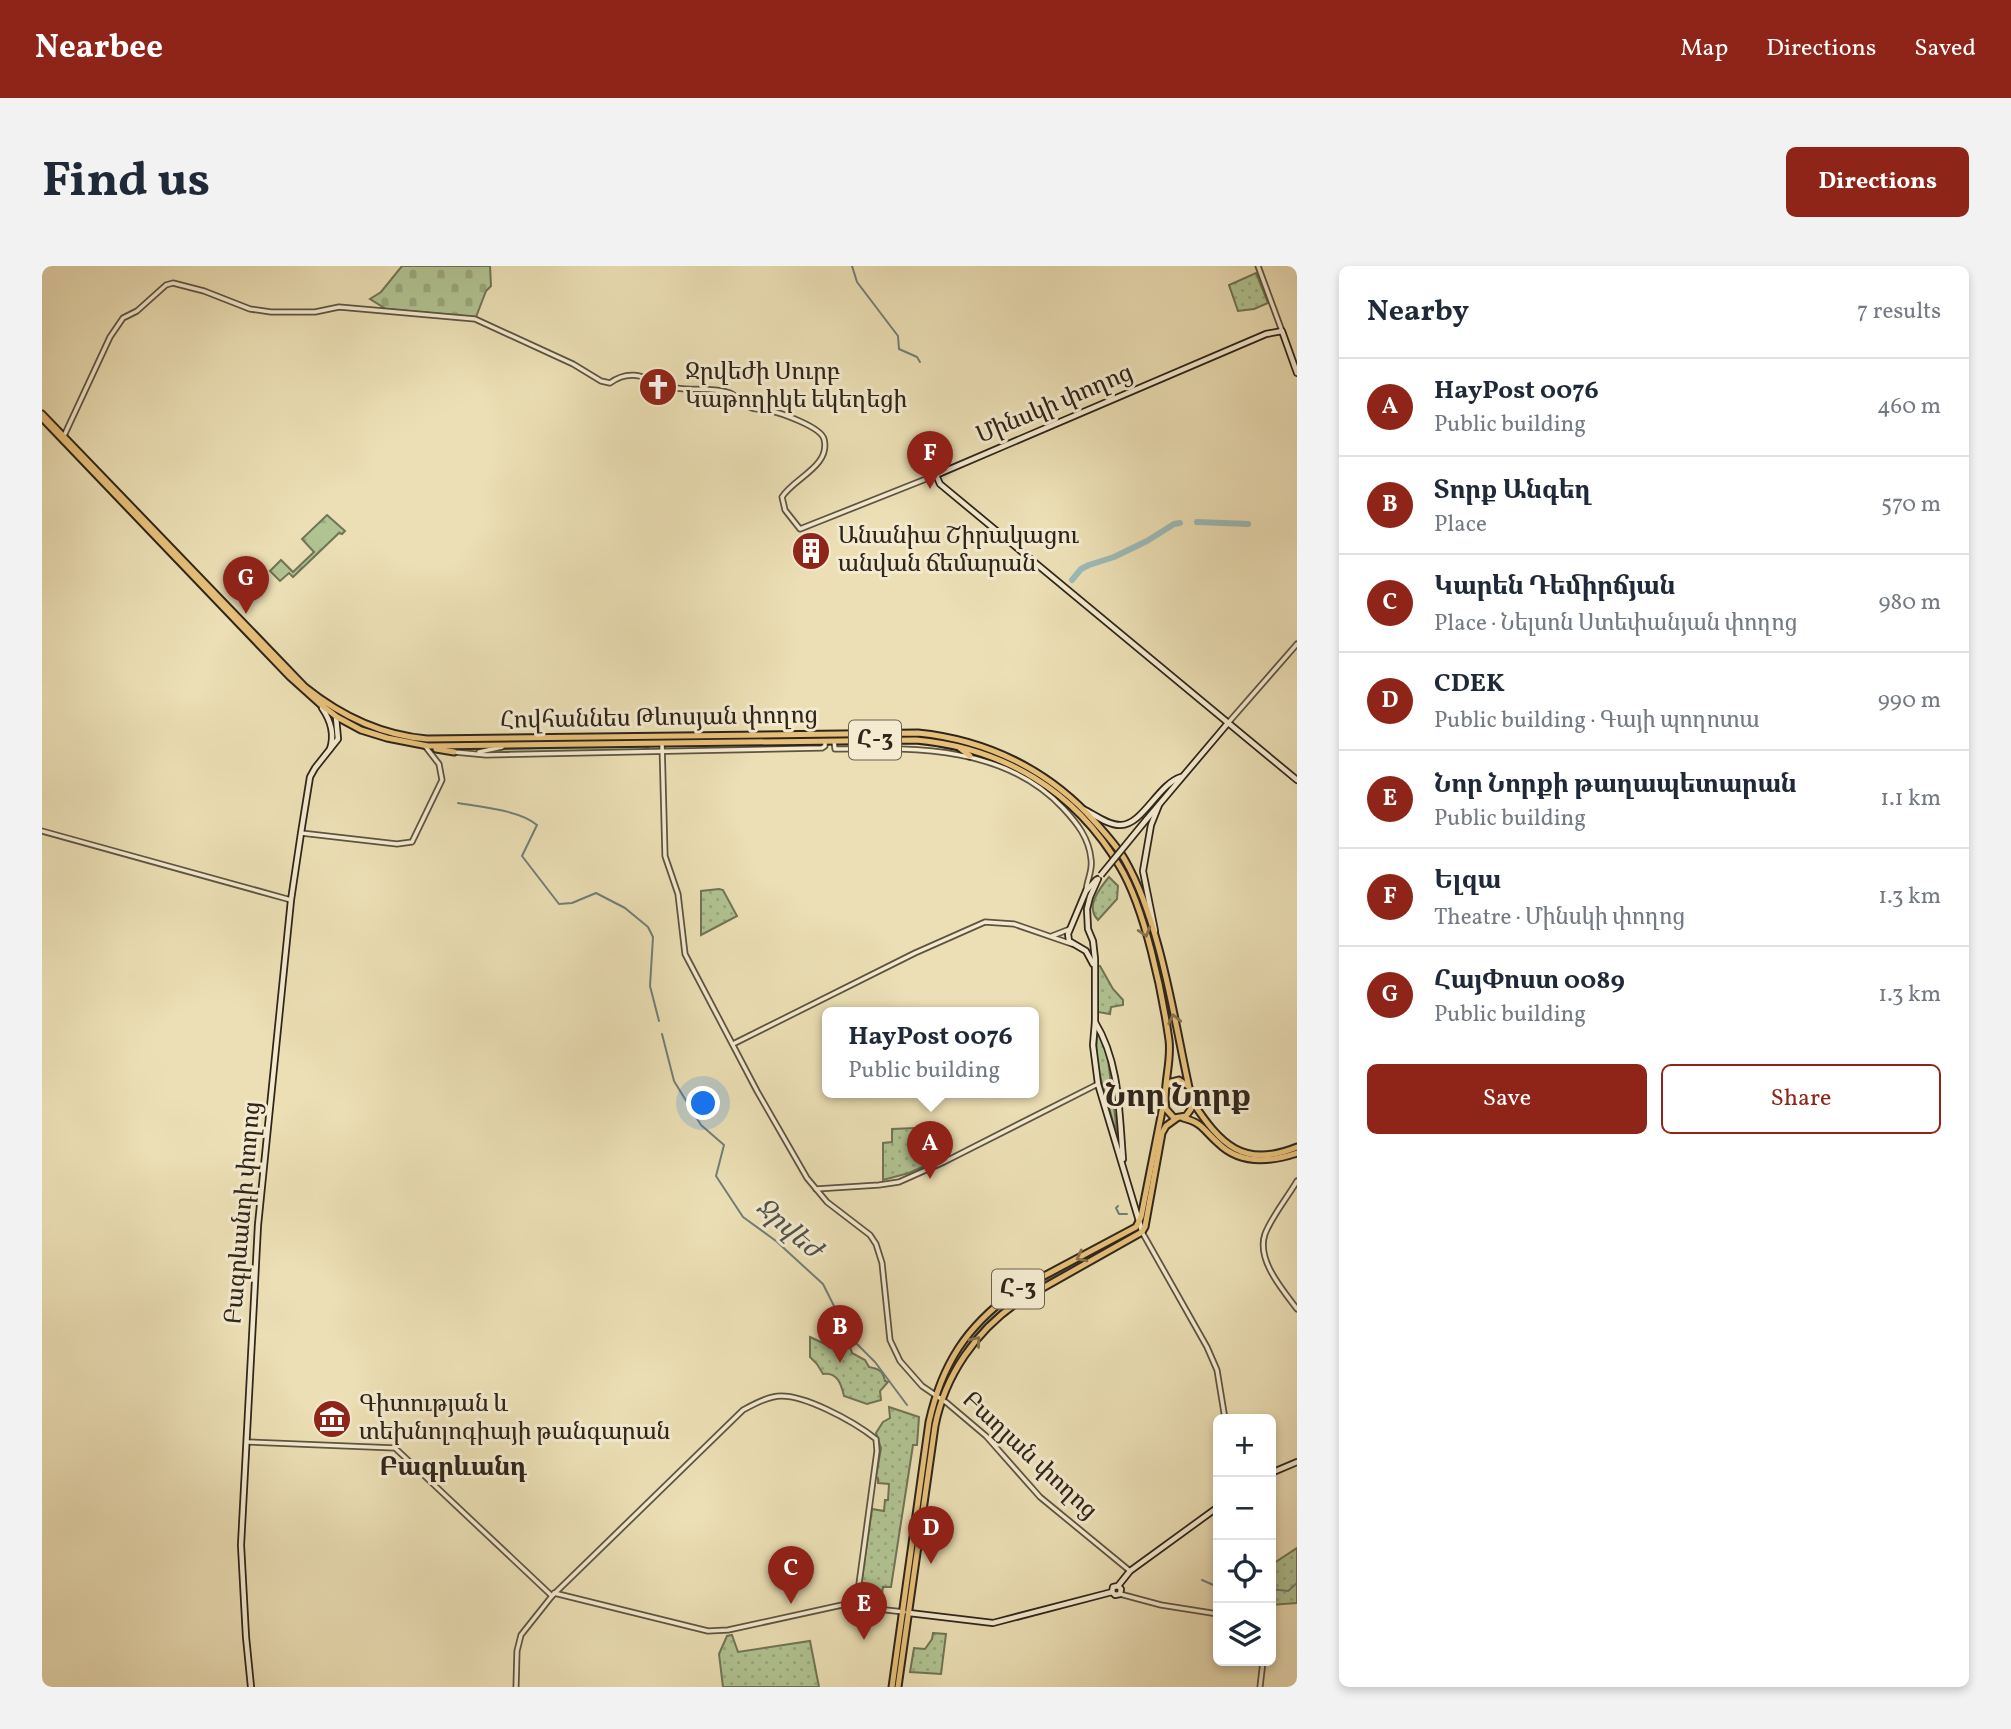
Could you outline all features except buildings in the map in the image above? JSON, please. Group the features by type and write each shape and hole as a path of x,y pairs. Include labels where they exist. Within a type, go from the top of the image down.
{"main road":[{"path":"1282,331 1297,373"},
{"name":"Մինսկի փողոց","path":"936,475 1244,343 1282,331"},
{"name":"Հովհաննես Թևոսյան փողոց","path":"42,416 286,674 337,718 367,732 406,740 829,739 895,736 952,738 1009,757 1038,772 1083,809 1125,859 1139,889 1155,936 1188,1086"},
{"path":"936,475 940,484 1297,780"},
{"path":"323,704 332,729 329,751"},
{"name":"Հովհաննես Թևոսյան փողոց","path":"323,704 371,727 426,746 509,746 661,740"},
{"path":"334,709 337,718"},
{"name":"Բագրևանդի փողոց","path":"251,1687 242,1545 258,1226 300,833 310,777 338,739 337,718"},
{"path":"1094,965 1089,955 1072,944 1068,937 1086,891 1228,723"},
{"name":"Հովհաննես Թևոսյան փողոց","path":"909,737 958,746 1019,768 1039,780 1071,806 1109,850 1132,892 1148,942 1169,1042 1167,1088"},
{"path":"426,746 454,752"},
{"path":"958,746 970,757"},
{"path":"1083,809 1110,823 1124,825 1135,819 1168,784 1182,777"},
{"path":"1155,936 1143,871 1151,825 1159,805"},
{"path":"1100,877 1088,903 1088,929 1093,941 1094,965 1093,1045 1098,1084 1142,1232"},
{"path":"1071,928 1081,925 1088,929"},
{"path":"1078,947 1086,945 1090,935"},
{"path":"1095,1022 1110,1052 1117,1091 1124,1167"},
{"path":"1139,1223 1167,1088 1174,1080 1184,1081 1192,1101 1220,1139 1238,1151 1259,1156 1297,1147"},
{"path":"1165,1098 1167,1112 1201,1124 1216,1142 1239,1157 1266,1160 1297,1153"},
{"path":"1142,1232 1163,1130 1190,1112 1192,1101"},
{"name":"Հ-3","path":"898,1687 929,1422 935,1396 961,1341 989,1311 1014,1292 1139,1223"},
{"name":"Հ-3","path":"892,1687 935,1426 942,1400 970,1348 1001,1315 1018,1302 1142,1232"},
{"path":"1276,1471 1297,1462"},
{"path":"1112,1592 1114,1586 1118,1586 1130,1571 1213,1511"},
{"path":"906,1612 993,1623 1112,1592 1120,1594 1121,1589 1118,1586"}],"street":[{"path":"1258,266 1282,331"},
{"name":"Մինսկի փողոց","path":"63,438 110,337 123,318 137,311 166,285 173,283 204,291 250,309 271,312 315,312 339,307 475,320 573,364 601,381 610,383 618,377 639,376 674,387 728,392 751,408 769,410 820,431 824,436 825,447 820,462 782,497 785,510 800,529 936,475"},
{"path":"1228,723 1297,644"},
{"path":"473,752 486,755 823,748 829,739 835,748 902,747 970,757 1017,775 1071,806"},
{"name":"Բաղյան փողոց","path":"661,740 665,856 677,894 685,954 770,1114 816,1189 839,1212 870,1235 876,1244 883,1263 887,1326 893,1349 907,1372 985,1436 1040,1497 1130,1571"},
{"path":"300,833 397,844 412,842 442,780 439,764 426,746"},
{"path":"454,752 509,746"},
{"path":"1053,797 1079,826 1088,845 1091,870 1086,891"},
{"path":"42,831 291,900"},
{"path":"733,1044 915,953 985,922 1014,924 1072,944"},
{"path":"1050,936 1071,928"},
{"path":"816,1189 825,1186 899,1182 1098,1084"},
{"path":"1297,1181 1265,1235 1264,1247 1272,1274 1297,1309"},
{"path":"1142,1232 1207,1347 1217,1370 1224,1414"},
{"path":"516,1687 517,1651 521,1635 553,1594 743,1409 773,1396 809,1401 873,1437 878,1444 856,1606"},
{"path":"247,1442 395,1448 553,1594 708,1631 727,1630 842,1605 906,1612"},
{"path":"1120,1594 1213,1613"},
{"path":"1260,1687 1262,1666"}],"green space":[{"path":"402,266 490,266 491,286 486,291 476,317 386,309 370,299 381,292"},
{"path":"1256,273 1268,303 1254,309 1238,311 1229,285"},
{"path":"327,515 345,531 339,533 293,577 289,573 280,581 270,571 281,560 293,572 314,552 302,539"},
{"path":"648,745 648,748 638,751 483,753 502,749"},
{"path":"1109,877 1118,886 1117,899 1098,920 1094,915 1093,904"},
{"path":"723,890 737,916 701,935 701,891"},
{"path":"1097,966 1100,966 1113,989 1123,1000 1123,1005 1111,1007 1110,1014 1098,1012"},
{"path":"1097,1029 1107,1052 1118,1139 1096,1062"},
{"path":"915,1128 916,1140 937,1141 938,1160 909,1173 883,1180 883,1143 892,1142 892,1129"},
{"path":"1120,1239 1121,1242 1036,1286 997,1313 966,1348 943,1392 940,1390 961,1347 998,1308 1036,1282"},
{"path":"810,1337 829,1346 843,1340 849,1343 852,1353 865,1360 869,1367 880,1371 888,1382 880,1391 881,1400 867,1404 844,1396 838,1379 823,1374 810,1357"},
{"path":"889,1407 919,1417 917,1445 913,1445 891,1587 883,1587 882,1594 870,1590 868,1599 859,1599 872,1509 884,1511 885,1500 888,1500 889,1484 878,1483 876,1477 881,1448 876,1433 883,1422 890,1418"},
{"path":"1297,1548 1297,1603 1276,1605 1276,1562"},
{"path":"933,1633 946,1634 941,1674 910,1672 914,1648 925,1649"},
{"path":"732,1635 738,1652 810,1641 819,1687 723,1687 719,1654 727,1636"}],"waterway":[{"path":"852,266 857,282 898,336 899,349 917,357 920,362"},
{"path":"1197,522 1248,524"},
{"path":"1072,580 1081,569 1114,557 1180,523"},
{"name":"Ջրվեժ","path":"458,803 521,816 537,825 522,856 559,904 572,903 596,893 625,908 648,927 653,937 650,986 659,1021"},
{"name":"Ջրվեժ","path":"662,1034 674,1081 701,1125 724,1145 716,1176 743,1217 776,1241 823,1284 849,1336 875,1362 907,1405"},
{"path":"1118,1206 1116,1208 1119,1214 1127,1214"},
{"name":"Ջրվեժ","path":"1202,1580 1213,1585"},
{"name":"Ջրվեժ","path":"1276,1590 1288,1591 1297,1583"}],"place":[{"name":"Ջրվեժի Սուրբ Կաթողիկե եկեղեցի","path":"658,387"},
{"name":"Ելզա","path":"930,489"},
{"name":"Անանիա Շիրակացու անվան ճեմարան","path":"811,551"},
{"name":"ՀայՓոստ 0089","path":"246,614"},
{"name":"HayPost 0076","path":"930,1179"},
{"name":"Տորք Անգեղ","path":"840,1363"},
{"name":"Գիտության և տեխնոլոգիայի թանգարան","path":"332,1419"},
{"name":"CDEK","path":"931,1564"},
{"name":"Կարեն Դեմիրճյան","path":"791,1604"},
{"name":"Նոր Նորքի թաղապետարան","path":"864,1640"}],"district":[{"name":"Նոր Նորք","path":"1178,1098"},
{"name":"Բագրևանդ","path":"453,1468"}]}
